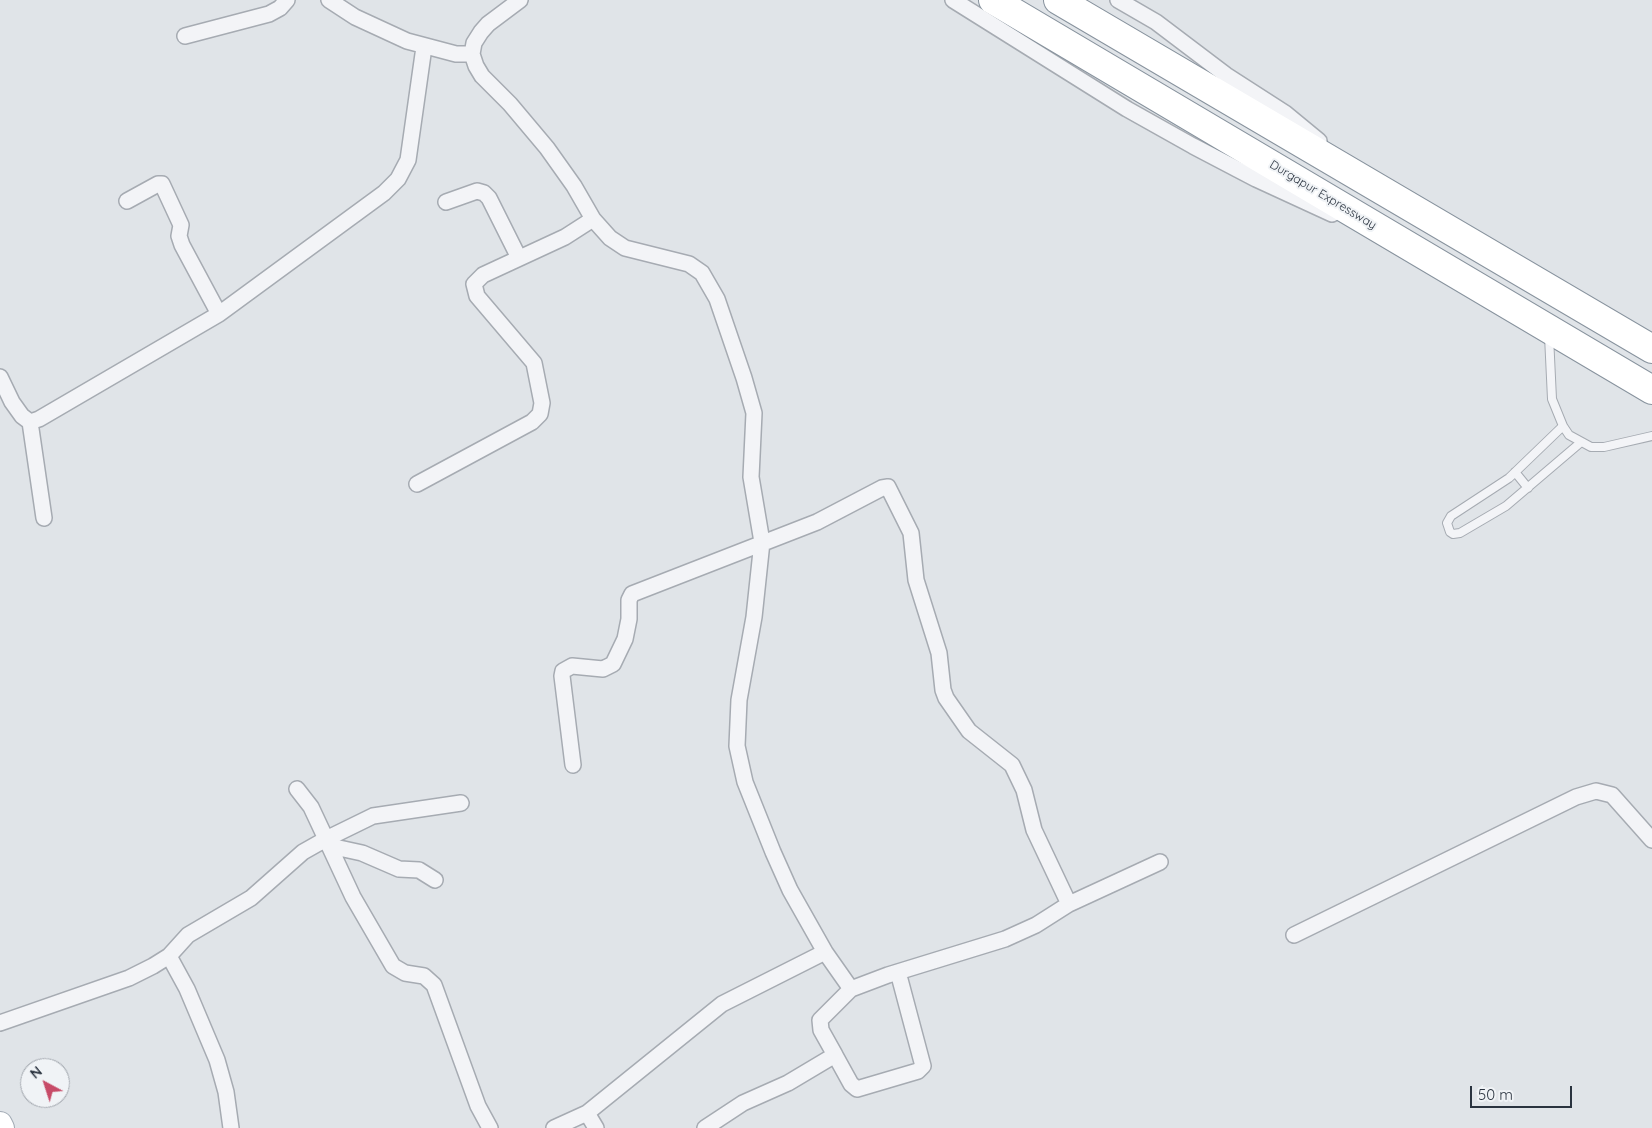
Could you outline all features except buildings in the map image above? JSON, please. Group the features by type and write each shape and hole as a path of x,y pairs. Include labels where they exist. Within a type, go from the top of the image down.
{"highway":[{"name":"Durgapur Expressway","path":"993,0 1652,390"},
{"path":"1058,0 1652,349"}],"main road":[{"path":"0,1124 2,1128"}],"street":[{"path":"185,36 269,14 280,8 287,0"},
{"path":"329,0 380,30 424,47 456,54 472,54"},
{"path":"520,0 488,24 474,43 472,54 482,76 510,104 547,148 574,186 593,219 610,238 625,248 695,267 702,272 712,288 744,378 754,414 751,477 762,542 754,617 739,700 737,746 740,762 773,852 790,890 825,952 851,989"},
{"path":"953,0 1128,109 1193,146 1256,179 1323,210 1396,238"},
{"path":"1118,0 1156,22 1226,75 1285,113 1378,189"},
{"path":"30,422 39,419 122,373 219,314 384,193 398,179 408,160 413,137 424,47"},
{"path":"127,201 158,184 162,184 181,225 178,236 219,314"},
{"path":"446,202 477,190 484,193 489,198 519,258"},
{"path":"417,484 532,422 540,414 542,403 534,363 474,290 478,278 565,237 593,219"},
{"path":"0,377 12,402 22,416 30,422 44,518"},
{"path":"573,765 562,681 563,671 572,666 603,669 612,664 626,639 630,597 638,590 817,522 882,488 890,488 911,533 916,580 939,653 942,683 946,698 969,731 1012,765 1024,790 1034,830 1069,904"},
{"path":"297,790 315,814 354,897 393,966 405,973 424,976 434,985 478,1106 490,1128"},
{"path":"1294,935 1576,797 1596,791 1612,794 1652,840"},
{"path":"0,1023 140,973 169,956 188,935 251,898 270,884 287,865 303,852 328,842 374,816 461,802"},
{"path":"328,842 362,853 399,870 419,870 435,880"},
{"path":"898,972 923,1066 918,1071 857,1089 851,1084 834,1055 821,1030 820,1020 851,989 898,972 1005,940 1036,925 1069,904 1160,862"},
{"path":"554,1128 587,1113 722,1004 825,952"},
{"path":"169,956 187,989 217,1060 226,1092 230,1128"},
{"path":"706,1128 743,1103 788,1083 834,1055"},
{"path":"587,1113 596,1128"}],"lane":[{"path":"1548,328 1552,399 1562,426 1580,443 1591,447 1604,448 1652,436"},
{"path":"1562,426 1515,472 1493,490 1451,516 1447,523 1450,532 1456,534 1476,526 1528,488 1580,443"},
{"path":"1515,472 1528,488"}]}
